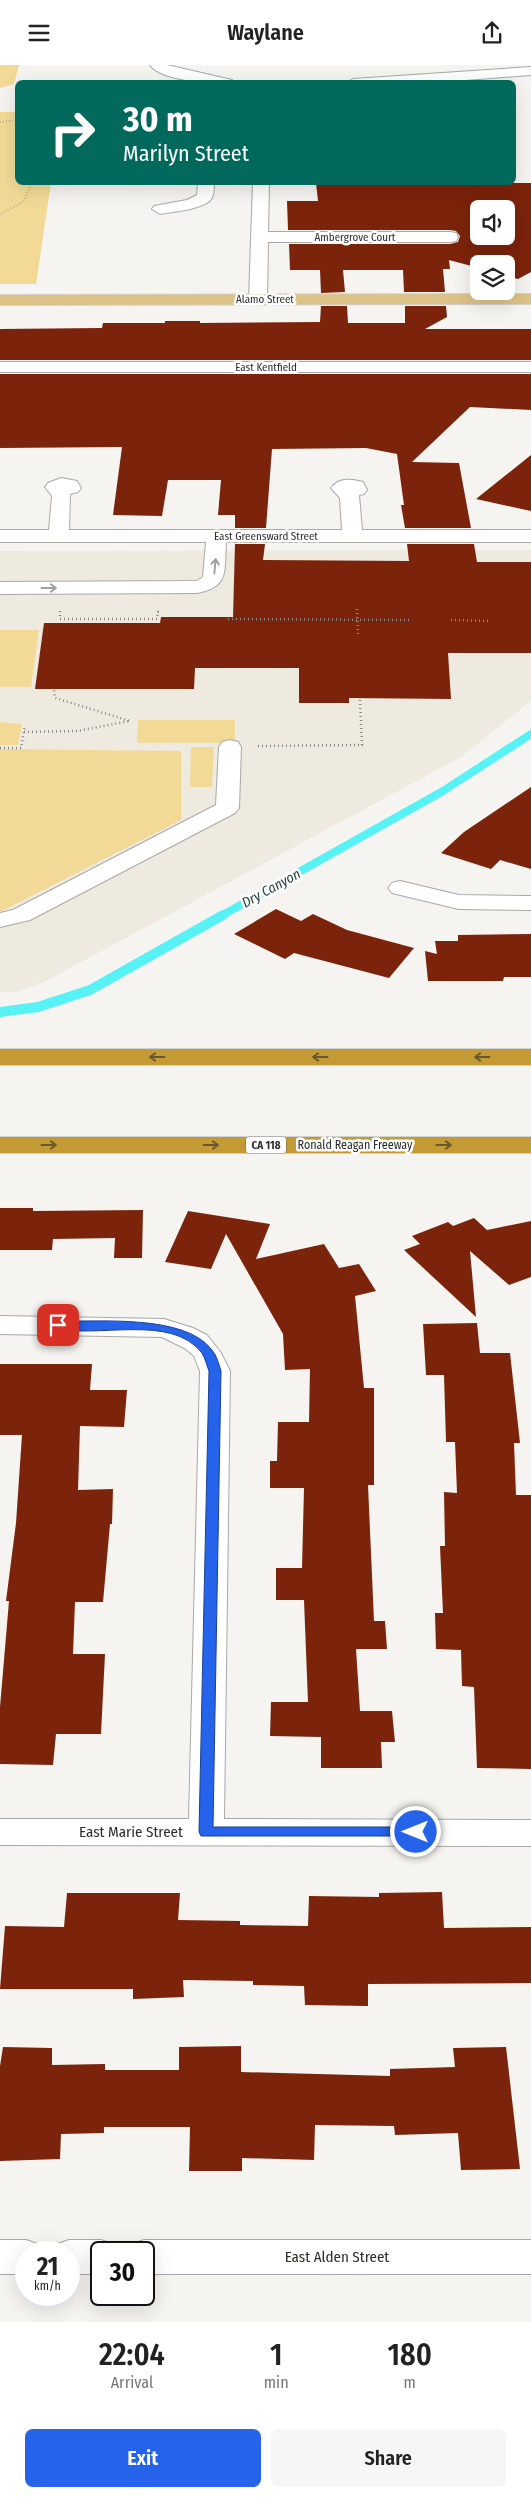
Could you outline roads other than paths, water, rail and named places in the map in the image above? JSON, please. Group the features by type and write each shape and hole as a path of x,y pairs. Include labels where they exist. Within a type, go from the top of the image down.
{"highway":[{"path":"0,1057 531,1057"},
{"name":"Ronald Reagan Freeway","path":"0,1145 531,1145"}],"main road":[{"name":"Alamo Street","path":"0,300 531,299"}],"street":[{"path":"157,65 172,71 213,80"},
{"path":"398,80 531,71"},
{"path":"160,209 191,204 205,197 206,185"},
{"path":"258,299 261,185"},
{"name":"Ambergrove Court","path":"260,237 450,237"},
{"name":"East Kentfield","path":"0,367 531,367"},
{"path":"58,536 62,496 55,487 61,484 70,485 71,488"},
{"path":"352,536 350,497 341,488 346,485 356,486 358,490"},
{"name":"East Greensward Street","path":"0,536 531,536"},
{"path":"0,587 197,587 207,585 213,578 217,536"},
{"path":"0,920 21,915 228,808 230,747"},
{"path":"400,888 459,903 531,903"},
{"path":"0,1325 164,1328 188,1336 208,1352 215,1371 206,1832"},
{"name":"East Marie Street","path":"0,1832 531,1833"},
{"path":"0,2257 15,2257"},
{"name":"East Alden Street","path":"155,2257 531,2257"}],"waterway":[{"name":"Dry Canyon","path":"221,916 443,791 531,734"},
{"name":"Dry Canyon","path":"0,1012 38,1007 90,990 223,915"}]}
